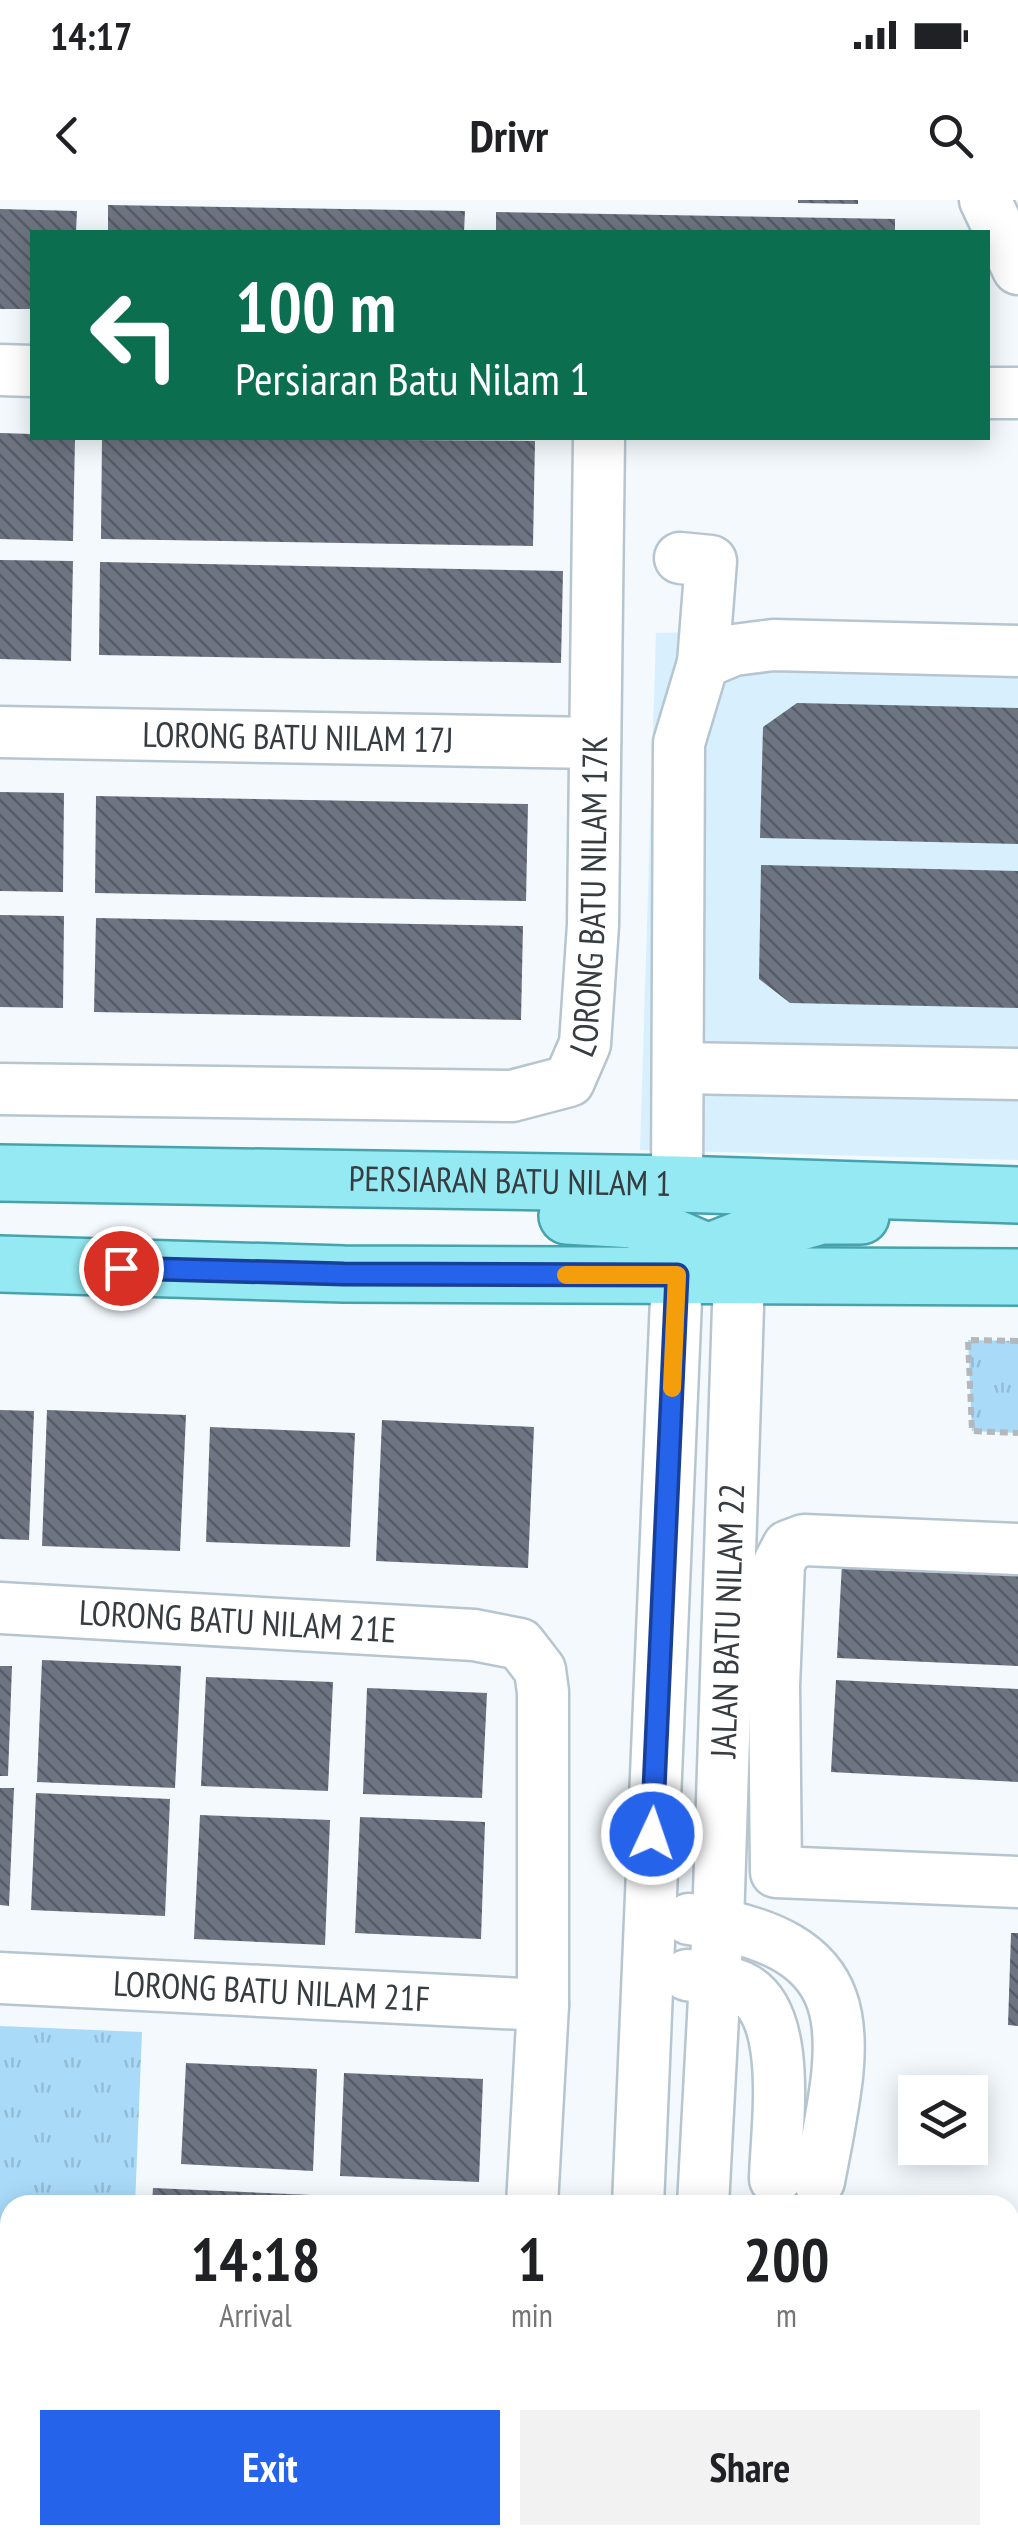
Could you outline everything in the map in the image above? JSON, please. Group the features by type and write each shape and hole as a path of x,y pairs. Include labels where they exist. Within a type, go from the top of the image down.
{"main road":[{"name":"PERSIARAN BATU NILAM 1","path":"0,1173 677,1184 1018,1195"},
{"path":"280,1176 356,1202 634,1220 708,1268"},
{"path":"708,1268 820,1216 1018,1218"},
{"path":"0,1264 344,1274 708,1268 1018,1277"}],"street":[{"path":"985,200 1018,269"},
{"path":"0,370 30,371"},
{"path":"990,392 1018,393"},
{"name":"LORONG BATU NILAM 17K","path":"0,1088 512,1096 569,1080 585,1044 593,925 599,440"},
{"path":"677,1184 679,744 703,662 712,561 680,558"},
{"path":"703,662 734,650 773,645 1018,651"},
{"name":"LORONG BATU NILAM 17J","path":"0,732 595,743"},
{"path":"678,1068 1018,1074"},
{"name":"JALAN BATU NILAM 22","path":"638,2195 649,1914 708,1268"},
{"name":"JALAN BATU NILAM 22","path":"704,2195 718,1923 708,1268"},
{"path":"1018,1549 804,1540 788,1546 779,1562 774,1686 776,1872 1018,1882"},
{"name":"LORONG BATU NILAM 21E","path":"0,1608 474,1635 520,1644 540,1670 543,1712 543,2005 533,2195"},
{"path":"649,1914 718,1923 775,1942 798,1954 828,1988 840,2034 838,2067 796,2192"},
{"path":"646,1968 744,1988 766,2011 778,2048 796,2192"},
{"name":"LORONG BATU NILAM 21F","path":"0,1978 543,2005"}],"path":[{"path":"1018,1341 968,1340 972,1430 1018,1432"}],"shaded area":[{"path":"1018,623 1018,1160 640,1150 656,633"}],"green space":[{"path":"968,1340 1018,1341 1018,1433 972,1431"},
{"path":"0,2026 142,2032 135,2195 0,2195"}],"building":[{"path":"858,200 858,204 798,203"},
{"path":"108,205 465,211 464,230 108,230"},
{"path":"0,209 77,211 76,230 30,230 30,309 0,309"},
{"path":"496,212 895,219 895,230 496,230"},
{"path":"0,433 30,434 30,440 75,440 73,541 0,539"},
{"path":"102,440 535,441 533,546 101,539"},
{"path":"0,560 73,561 71,661 0,659"},
{"path":"100,562 563,571 561,663 99,655"},
{"path":"797,703 1018,708 1018,844 760,838 763,727"},
{"path":"0,792 64,793 63,892 0,891"},
{"path":"96,796 528,804 526,901 95,893"},
{"path":"761,865 1018,871 1018,1008 790,1003 759,979"},
{"path":"0,915 64,916 63,1008 0,1007"},
{"path":"96,918 523,926 521,1020 94,1012"},
{"path":"0,1410 34,1411 29,1540 0,1539"},
{"path":"47,1410 186,1415 180,1551 42,1546"},
{"path":"382,1420 534,1427 528,1568 376,1561"},
{"path":"210,1427 355,1433 350,1547 206,1542"},
{"path":"842,1563 1018,1572 1018,1666 837,1658"},
{"path":"42,1660 181,1666 175,1788 37,1782"},
{"path":"0,1666 12,1666 8,1776 0,1776"},
{"path":"206,1677 333,1682 328,1791 201,1786"},
{"path":"836,1680 1018,1689 1018,1782 831,1772"},
{"path":"367,1688 487,1693 482,1798 363,1794"},
{"path":"0,1788 14,1788 9,1906 0,1905"},
{"path":"36,1793 170,1799 165,1916 31,1910"},
{"path":"200,1815 330,1820 325,1945 194,1939"},
{"path":"360,1817 485,1822 481,1939 355,1933"},
{"path":"1011,1933 1018,1933 1018,2026 1008,2025"},
{"path":"186,2063 317,2069 313,2171 181,2164"},
{"path":"344,2073 483,2079 479,2182 340,2176"},
{"path":"153,2188 312,2195 153,2195"}],"slow traffic":[{"path":"566,1275 677,1275 672,1388"}],"route":[{"path":"121,1268 344,1274 677,1275 652,1834"}]}
